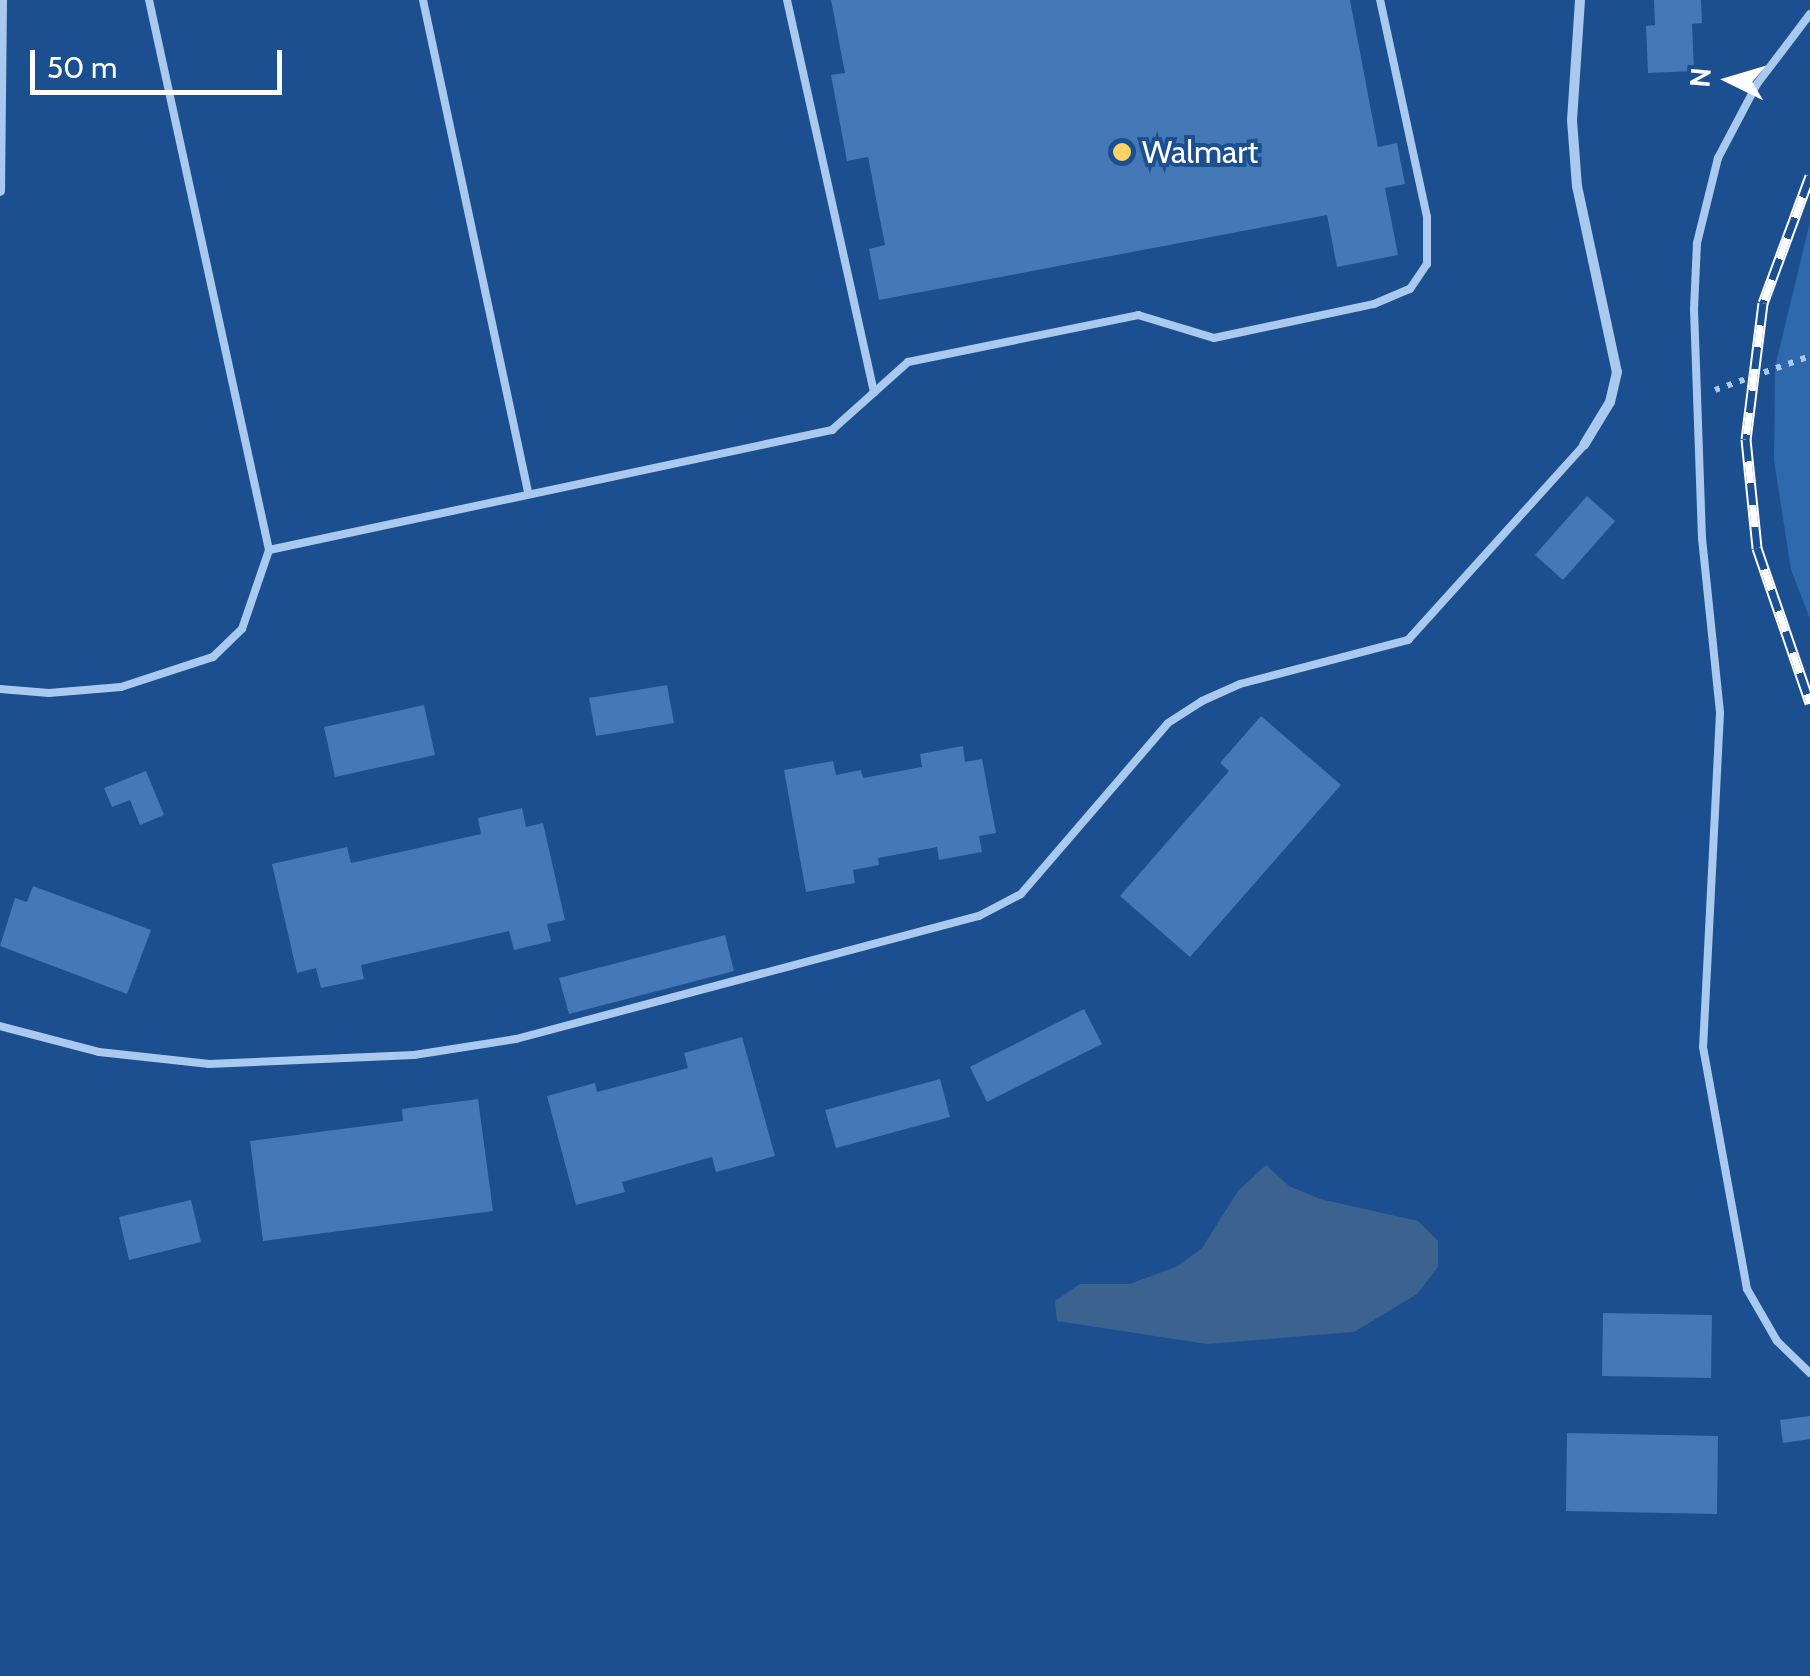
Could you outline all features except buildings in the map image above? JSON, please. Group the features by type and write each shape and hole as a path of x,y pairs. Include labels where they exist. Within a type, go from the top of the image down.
{"street":[{"path":"0,191 2,0"},
{"path":"1580,0 1572,120 1577,186 1617,372 1610,402 1584,446"}],"lane":[{"path":"0,688 48,693 121,686 214,657 242,629 269,550 149,0"},
{"path":"423,0 528,492"},
{"path":"787,0 874,392"},
{"path":"269,550 832,430 908,362 1138,315 1214,338 1374,304 1410,289 1426,264 1427,217 1380,0"},
{"path":"1810,14 1736,117 1704,198 1694,309 1702,538 1720,713 1703,1047 1747,1288 1777,1341 1810,1373"},
{"path":"0,1026 98,1052 209,1064 414,1055 516,1039 980,916 1021,894 1168,723 1202,701 1240,684 1408,640 1584,446"}],"path":[{"path":"1699,395 1810,356"}],"shaded area":[{"path":"1810,222 1810,619 1791,570 1774,460 1775,367"},
{"path":"1266,1165 1289,1186 1320,1199 1418,1221 1438,1241 1438,1267 1417,1294 1354,1332 1207,1344 1057,1321 1055,1301 1080,1284 1130,1284 1178,1266 1202,1248 1238,1191"}],"railway":[{"path":"1810,176 1763,303 1746,439 1757,548 1810,703"}],"place":[{"name":"Walmart","path":"1122,152"}]}
